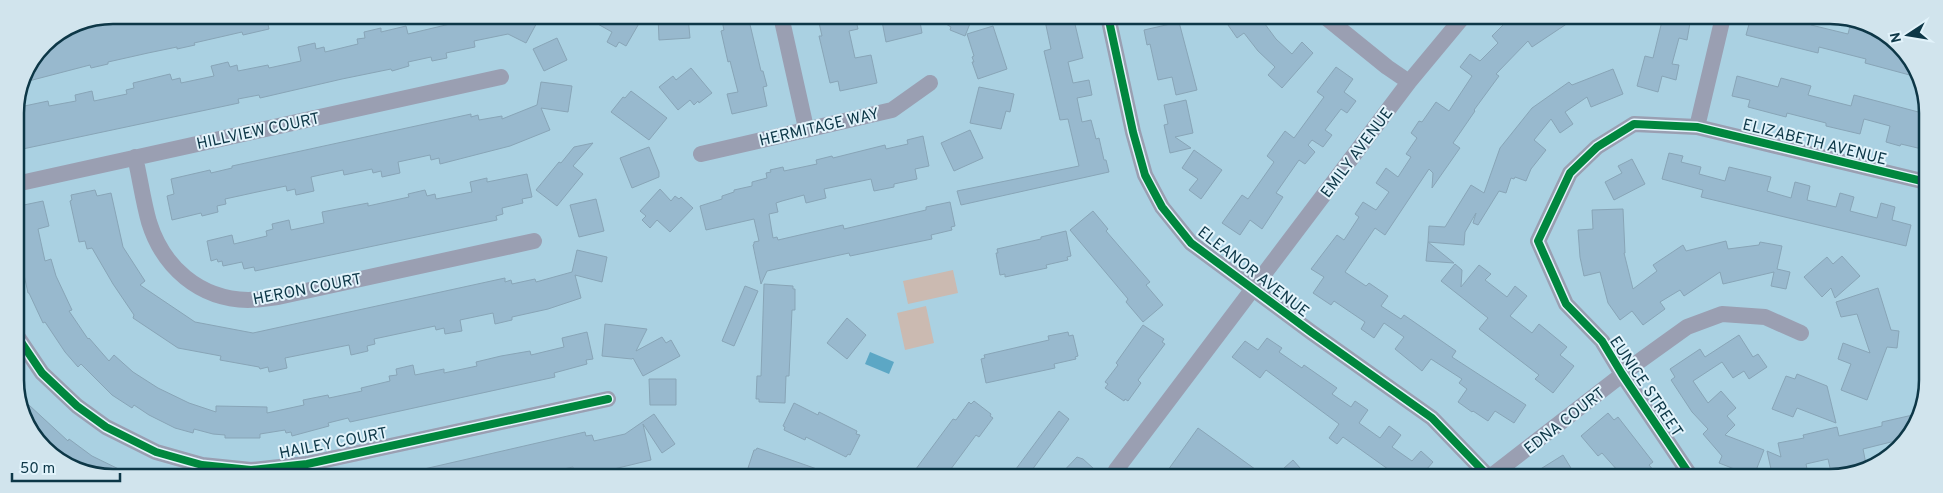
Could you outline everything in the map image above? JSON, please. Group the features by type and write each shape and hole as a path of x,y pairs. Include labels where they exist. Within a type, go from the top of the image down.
{"street":[{"path":"783,24 806,128"},
{"name":"ELEANOR AVENUE","path":"1110,24 1133,132 1145,175 1162,207 1191,242 1432,418 1481,469"},
{"path":"1334,24 1387,67 1409,82"},
{"name":"EMILY AVENUE","path":"1117,469 1409,82 1456,24"},
{"path":"1697,127 1721,24"},
{"name":"HILLVIEW COURT","path":"24,182 501,77"},
{"name":"HERMITAGE WAY","path":"701,154 806,128 892,110 930,83"},
{"name":"EUNICE STREET","path":"1686,469 1602,341 1566,304 1538,240 1570,173 1597,147 1634,124 1697,127"},
{"name":"ELIZABETH AVENUE","path":"1697,127 1919,180"},
{"name":"HERON COURT","path":"135,157 149,222 160,248 174,269 189,281 204,290 226,298 248,300 278,297 534,241"},
{"name":"EDNA COURT","path":"1501,469 1622,374 1687,327 1722,314 1765,317 1801,333"},
{"name":"HAILEY COURT","path":"24,347 42,373 77,406 106,427 156,452 202,465 227,469"},
{"name":"HAILEY COURT","path":"276,469 608,399"}],"shaded area":[{"path":"953,270 958,293 908,304 903,281"},
{"path":"926,306 934,343 905,350 897,313"}],"water":[{"path":"870,352 894,362 889,374 865,364"}],"building":[{"path":"268,24 269,29 243,35 242,32 194,43 195,45 108,62 108,64 91,68 90,65 29,81 39,63 54,46 73,33 95,25"},
{"path":"450,24 536,24 526,43 508,34 474,41 475,47 446,53 447,58 432,61 431,57 408,62 409,66 392,71 391,69 342,79 260,98 259,95 238,99 239,103 24,149 24,106 48,101 49,106 76,101 75,95 92,91 94,101 127,94 126,90 134,88 133,83 170,74 172,80 180,78 181,83 214,76 211,66 228,62 230,67 237,65 238,71 268,65 269,68 301,61 298,47 315,43 316,49 324,47 325,52 358,44 357,39 365,38 364,32 381,28 381,32 406,26 408,34"},
{"path":"598,24 639,24 626,46 619,42 616,47 607,42 612,32"},
{"path":"658,24 689,24 690,38 659,40"},
{"path":"723,24 750,24 761,71 763,71 767,86 763,87 767,106 732,114 727,94 738,92 730,61 728,62 721,31 724,30"},
{"path":"819,24 857,24 858,29 849,31 855,58 871,55 877,83 840,91 838,81 830,83 819,36 822,36"},
{"path":"883,24 920,24 922,33 886,42"},
{"path":"946,24 970,24 965,36 950,30 951,27"},
{"path":"1046,24 1075,24 1083,58 1068,62 1073,83 1089,80 1092,95 1077,98 1082,122 1091,120 1096,139 1099,138 1109,172 961,205 957,191 1079,166 1068,119 1060,120 1044,51 1051,49"},
{"path":"1170,24 1180,24 1197,90 1176,95 1172,77 1158,80 1150,44 1147,45 1144,30"},
{"path":"1265,24 1276,39 1292,54 1302,42 1313,53 1282,88 1268,75 1275,67 1258,51 1244,33 1237,38 1228,25"},
{"path":"1504,24 1566,24 1532,47 1528,41 1496,74 1499,76 1453,143 1460,148 1432,188 1433,173 1429,169 1385,235 1375,228 1345,272 1366,286 1369,283 1388,296 1381,306 1401,319 1404,315 1456,351 1452,357 1526,405 1514,423 1495,411 1488,421 1472,412 1458,402 1467,389 1459,383 1462,379 1431,359 1422,371 1395,349 1404,337 1384,323 1374,338 1361,329 1365,322 1334,301 1331,305 1313,293 1324,277 1311,269 1337,235 1344,240 1359,217 1355,214 1363,202 1376,210 1389,192 1376,183 1386,168 1398,177 1411,157 1406,154 1417,138 1411,133 1419,121 1422,122 1436,102 1449,111 1472,76 1460,67 1470,54 1480,61 1498,43 1492,36"},
{"path":"1661,24 1690,24 1687,40 1679,38 1672,64 1679,65 1676,80 1662,76 1658,92 1637,86 1645,56 1653,58"},
{"path":"1749,24 1811,24 1848,34 1850,26 1860,29 1883,41 1883,60 1902,60 1911,75 1865,63 1866,59 1819,47 1818,53 1746,35"},
{"path":"993,26 1007,69 978,79 972,62 974,62 972,57 974,56 967,34"},
{"path":"557,38 567,60 544,71 533,49"},
{"path":"1336,67 1353,79 1344,92 1356,101 1347,113 1341,109 1325,130 1332,135 1323,147 1312,140 1308,145 1315,152 1305,164 1299,160 1276,193 1283,197 1262,229 1250,220 1240,235 1222,223 1242,195 1248,199 1274,162 1267,156 1285,131 1294,138 1324,97 1317,92"},
{"path":"691,68 712,93 694,105 690,100 678,110 659,87 673,76 676,80"},
{"path":"1613,69 1623,94 1591,107 1587,97 1565,112 1573,124 1560,133 1551,119 1534,140 1546,150 1531,169 1526,181 1515,177 1514,179 1511,178 1506,193 1499,191 1478,225 1473,223 1476,213 1465,232 1464,245 1428,242 1429,226 1445,227 1471,185 1484,193 1500,148 1532,108 1569,82 1572,85"},
{"path":"1737,76 1778,87 1781,78 1811,86 1808,95 1851,106 1854,95 1919,112 1919,148 1886,142 1890,126 1864,119 1860,134 1826,126 1826,123 1787,113 1786,117 1748,107 1750,100 1732,96"},
{"path":"541,82 572,86 568,112 541,108 550,130 510,146 440,164 439,158 431,160 430,155 398,162 400,173 382,177 381,171 373,173 372,169 344,175 343,170 311,177 314,191 296,195 295,189 287,191 286,186 225,199 226,204 217,206 218,212 202,216 201,213 172,220 167,196 174,194 171,179 210,170 211,173 232,168 232,166 471,114 471,117 478,115 479,120 502,116 502,119 537,105"},
{"path":"979,87 1014,94 1010,112 1006,111 1001,129 970,123"},
{"path":"631,91 667,118 649,140 611,112 623,97 625,98"},
{"path":"1186,100 1193,133 1175,137 1191,148 1170,153 1164,125 1168,124 1164,105"},
{"path":"970,130 983,158 954,171 941,143"},
{"path":"923,136 929,166 915,169 917,179 894,184 894,187 874,191 871,179 824,189 826,198 806,203 804,195 782,201 776,203 778,212 769,214 773,238 777,237 778,240 843,225 844,229 926,210 926,207 950,202 955,226 951,227 952,230 931,235 932,239 850,256 849,253 767,271 761,284 753,245 754,242 759,241 754,219 706,230 700,206 722,199 722,196 734,192 734,190 752,186 752,182 767,178 766,173 771,172 770,170 783,167 784,171 817,164 816,160 832,156 833,158 885,145 886,149 908,144 907,140"},
{"path":"593,143 573,166 583,174 557,206 536,190 574,147"},
{"path":"649,147 659,172 659,177 632,188 620,158"},
{"path":"1194,150 1222,170 1201,199 1189,190 1198,179 1182,168"},
{"path":"1669,153 1683,156 1681,162 1701,167 1699,174 1725,181 1729,167 1771,177 1767,191 1791,198 1795,182 1810,186 1807,200 1836,207 1840,193 1854,197 1850,211 1877,218 1881,203 1895,207 1892,220 1911,225 1906,246 1701,197 1703,190 1662,179"},
{"path":"1632,159 1645,184 1614,200 1605,182 1622,173 1618,166"},
{"path":"527,174 532,197 522,199 523,203 502,208 503,214 496,216 497,220 255,271 254,267 244,269 242,262 223,266 222,261 218,262 217,259 211,261 207,241 232,235 234,244 267,236 266,231 273,229 272,224 289,220 291,230 324,223 322,212 368,203 368,206 409,197 408,194 425,190 427,196 435,194 436,199 472,192 470,182 487,178 487,182"},
{"path":"660,189 671,201 675,196 679,199 681,197 693,208 670,232 657,220 650,228 642,220 646,216 640,211"},
{"path":"95,190 97,196 111,193 123,247 145,281 140,285 195,322 253,333 505,278 505,282 511,280 512,284 535,279 536,282 572,272 577,250 607,257 602,282 575,275 581,298 548,309 512,317 512,320 495,324 493,313 460,320 462,331 445,334 444,328 436,330 435,326 374,339 375,344 367,346 368,351 351,355 349,345 285,358 287,368 269,372 268,367 260,369 259,367 220,360 221,356 178,348 133,318 134,315 92,248 87,249 85,241 79,242 70,201 72,200 71,195"},
{"path":"596,199 604,231 579,237 570,205"},
{"path":"43,201 49,226 38,229 45,261 51,259 56,276 72,310 69,311 88,339 109,361 114,355 133,372 158,388 189,403 216,412 216,406 267,407 267,413 304,405 303,400 328,395 329,398 362,391 361,388 390,381 389,376 397,375 396,369 413,365 415,375 444,369 444,373 477,366 476,362 501,356 530,351 531,355 564,347 562,338 587,332 593,359 586,360 587,364 554,373 555,377 350,422 348,418 328,423 329,426 292,436 291,432 286,433 285,430 260,434 260,438 225,438 225,435 194,429 193,433 175,428 134,405 132,408 112,395 81,364 78,367 65,352 45,322 43,323 28,293 24,275 24,205"},
{"path":"1623,209 1624,253 1633,289 1657,271 1653,265 1683,245 1686,251 1726,241 1728,249 1759,245 1760,242 1782,246 1777,269 1790,272 1786,289 1771,286 1774,272 1723,284 1720,272 1684,296 1680,290 1660,302 1665,309 1643,325 1632,311 1620,320 1608,303 1600,272 1584,276 1580,257 1578,230 1593,229 1592,210"},
{"path":"1093,211 1108,229 1106,231 1150,282 1146,285 1163,305 1143,322 1126,302 1128,299 1070,230"},
{"path":"1066,231 1071,256 1067,257 1068,260 1046,265 1047,268 1005,277 1005,274 1000,275 997,249"},
{"path":"1428,242 1454,263 1426,261"},
{"path":"1842,256 1860,276 1835,298 1831,288 1822,297 1804,277 1827,257 1833,264"},
{"path":"1455,264 1462,270 1461,287 1479,265 1491,274 1485,280 1507,297 1515,286 1527,296 1510,316 1532,333 1539,324 1567,347 1560,355 1574,366 1553,393 1535,379 1539,375 1479,329 1488,318 1441,281"},
{"path":"764,284 793,286 793,289 795,289 795,310 792,310 789,376 786,376 785,403 759,402 759,399 756,399 757,376 761,376"},
{"path":"745,286 758,291 734,346 722,341"},
{"path":"1878,288 1891,330 1899,331 1897,348 1887,347 1867,400 1841,390 1851,364 1838,359 1843,343 1870,353 1857,314 1841,317 1836,302"},
{"path":"847,318 866,335 847,359 827,343"},
{"path":"605,324 647,329 636,351 662,337 666,343 671,340 680,356 643,376 633,358 602,356"},
{"path":"1143,325 1164,339 1162,342 1165,344 1138,380 1141,383 1128,401 1125,399 1124,401 1105,388 1108,384 1105,382"},
{"path":"1068,332 1069,336 1073,335 1078,356 1075,357 1076,359 1054,364 1055,368 986,383 981,359 985,358 984,355 1049,340 1048,336"},
{"path":"1739,335 1753,357 1758,354 1767,367 1749,379 1744,371 1733,378 1722,362 1693,381 1708,403 1721,391 1736,408 1727,416 1735,425 1725,435 1764,450 1757,469 1734,469 1719,463 1722,456 1703,434 1708,429 1692,412 1671,380 1675,377 1670,369 1700,349 1705,357"},
{"path":"1267,338 1282,348 1279,352 1302,368 1304,365 1337,388 1332,394 1351,407 1355,401 1368,410 1359,423 1380,438 1389,426 1401,435 1392,447 1412,461 1421,451 1433,462 1427,469 1388,469 1343,437 1337,444 1329,438 1339,424 1266,370 1260,378 1232,357 1245,341 1258,350"},
{"path":"1797,374 1827,386 1836,423 1797,408 1793,417 1772,409 1786,376 1795,379"},
{"path":"649,379 676,379 676,405 650,405"},
{"path":"974,401 991,414 990,416 993,418 979,437 976,435 951,469 916,469 953,419 956,420 969,402 971,404"},
{"path":"26,403 68,441 69,439 92,456 119,469 95,468 84,465 59,451 39,430"},
{"path":"794,403 818,415 819,412 857,431 856,434 860,435 850,455 848,454 846,457 806,437 805,440 784,430 785,427 783,426"},
{"path":"1059,411 1069,419 1033,469 1016,469"},
{"path":"1608,413 1614,420 1618,417 1653,462 1649,465 1652,469 1616,469 1602,453 1598,456 1581,436"},
{"path":"654,414 675,444 662,453 643,424 651,460 614,469 573,469 573,467 564,469 424,469 585,432 586,436 592,435 594,441 625,434"},
{"path":"1912,415 1895,441 1863,449 1865,461 1864,462 1853,466 1830,469 1828,459 1806,464 1807,469 1771,469 1767,451 1781,457 1778,443 1804,438 1803,435 1837,427 1839,436 1882,426 1882,422"},
{"path":"1198,428 1255,469 1169,469"},
{"path":"757,448 817,469 748,469 754,450"},
{"path":"1563,455 1572,469 1540,469"},
{"path":"1077,457 1083,459 1094,469 1066,469"},
{"path":"1293,460 1301,469 1283,469"}],"cycle path":[{"path":"1110,24 1133,132 1145,175 1162,207 1191,243 1311,332 1432,418 1481,469"},
{"path":"1686,469 1602,341 1566,304 1538,241 1570,173 1597,147 1634,124 1697,127 1919,180"},
{"path":"24,346 42,373 77,406 106,427 156,452 202,465 241,469"},
{"path":"260,469 307,464 608,399"}]}
